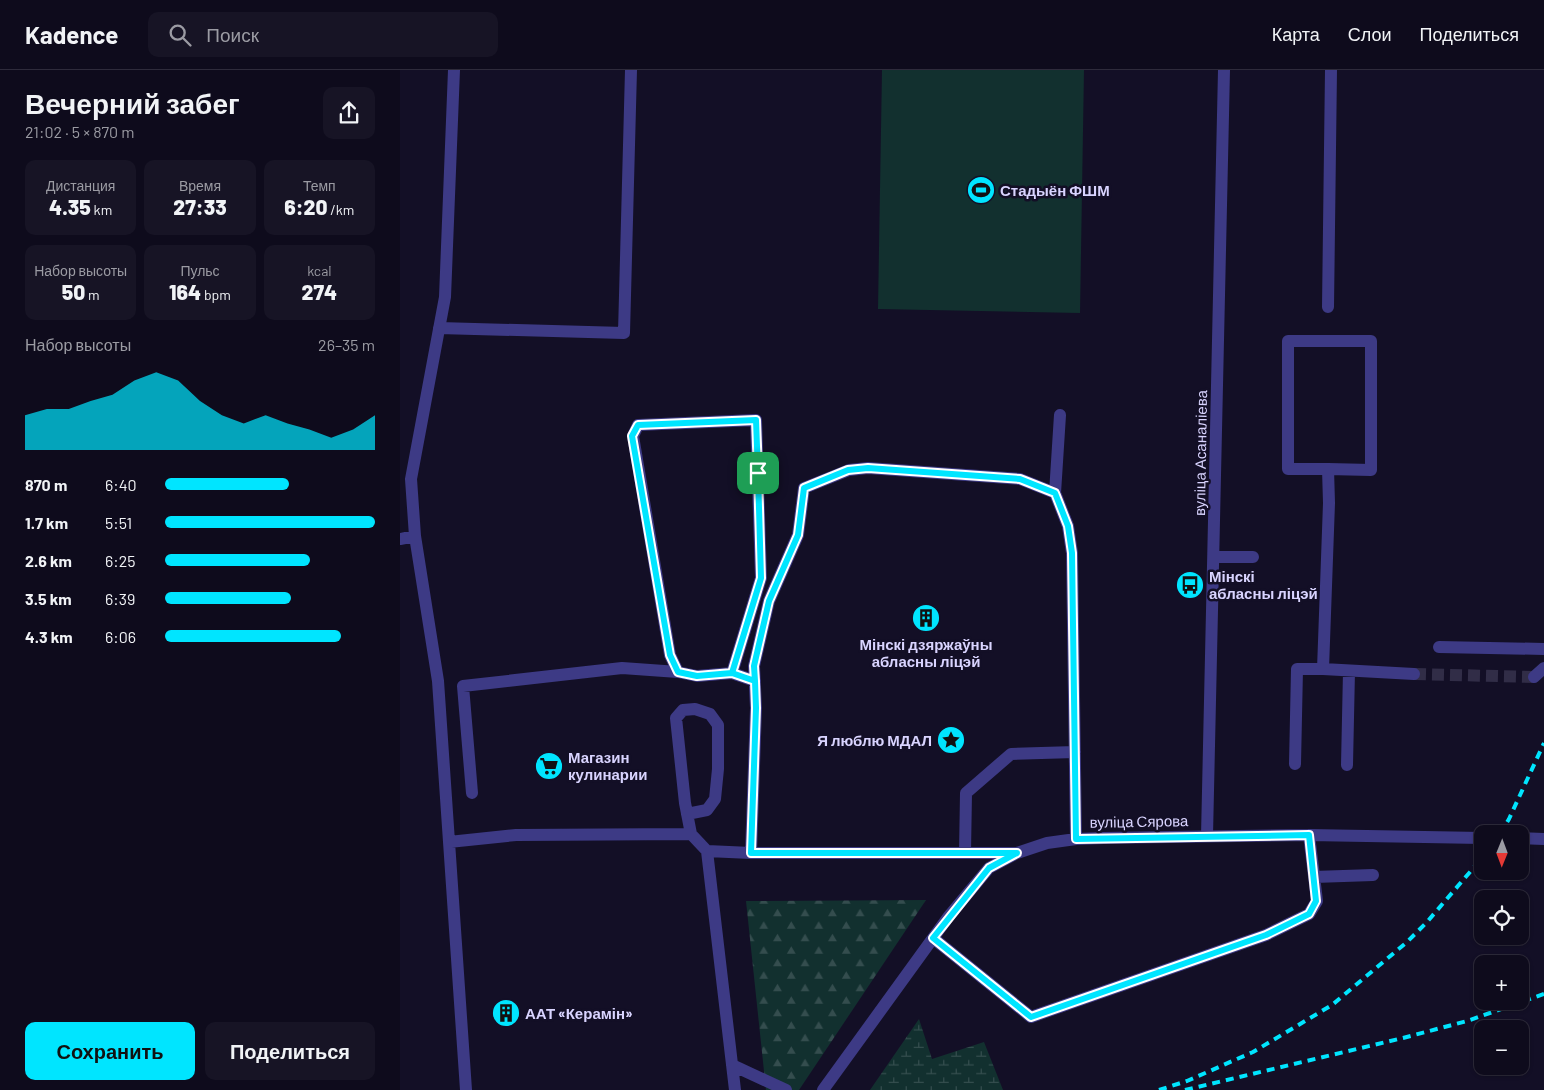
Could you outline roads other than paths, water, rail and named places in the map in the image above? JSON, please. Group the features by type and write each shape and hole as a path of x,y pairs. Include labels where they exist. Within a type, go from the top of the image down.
{"street":[{"path":"454,70 445,297 411,480 415,536 438,681 466,1090"},
{"path":"439,328 624,333 631,70"},
{"name":"вуліца Асаналіева","path":"1208,836 1224,70"},
{"path":"1328,307 1330,70"},
{"path":"1288,341 1371,341 1371,470 1328,469 1288,469 1288,341"},
{"path":"1060,415 1055,493 1068,526 1072,553 1076,839"},
{"path":"678,672 670,655 632,436 638,425 756,420 761,578 732,673"},
{"path":"751,853 756,708 754,666 769,601 798,535 804,488 848,470 868,468 1020,479 1055,493"},
{"path":"1323,669 1329,503 1328,469"},
{"path":"400,539 415,536"},
{"path":"1214,557 1253,557"},
{"path":"1439,647 1544,649"},
{"path":"472,793 463,686 622,668 678,672 697,676 732,673 755,681"},
{"path":"1534,677 1544,668"},
{"path":"1295,764 1297,669 1414,674"},
{"path":"1347,765 1349,671"},
{"path":"687,814 707,810 715,799 718,769 718,725 710,714 695,710 683,710 676,718 687,814 691,834 707,851 735,1090"},
{"path":"965,853 966,793 1011,754 1075,752"},
{"path":"449,842 516,835 691,834"},
{"path":"933,938 1031,1017 1266,935 1309,914 1316,901 1309,835"},
{"name":"вуліца Сярова","path":"823,1090 933,938 989,868 1017,853 1047,843 1076,839 1309,835 1474,838"},
{"path":"1529,838 1544,839"},
{"path":"707,851 751,853 1017,853"},
{"path":"1314,877 1373,875"},
{"path":"732,1065 786,1090"}],"tunnel":[{"path":"1414,674 1534,677"}],"railway":[{"path":"1505,825 1544,743"},
{"path":"1159,1090 1187,1081 1253,1052 1332,1005 1407,942 1427,922 1474,867"},
{"path":"1185,1090 1467,1021 1544,994"}],"place":[{"name":"Стадыён ФШМ","path":"981,190"},
{"name":"Мінскі абласны ліцэй","path":"1190,585"},
{"name":"Мінскі дзяржаўны абласны ліцэй","path":"926,618"},
{"name":"Я люблю МДАЛ","path":"951,740"},
{"name":"Магазин кулинарии","path":"549,766"},
{"name":"ААТ «Керамін»","path":"506,1013"}]}
